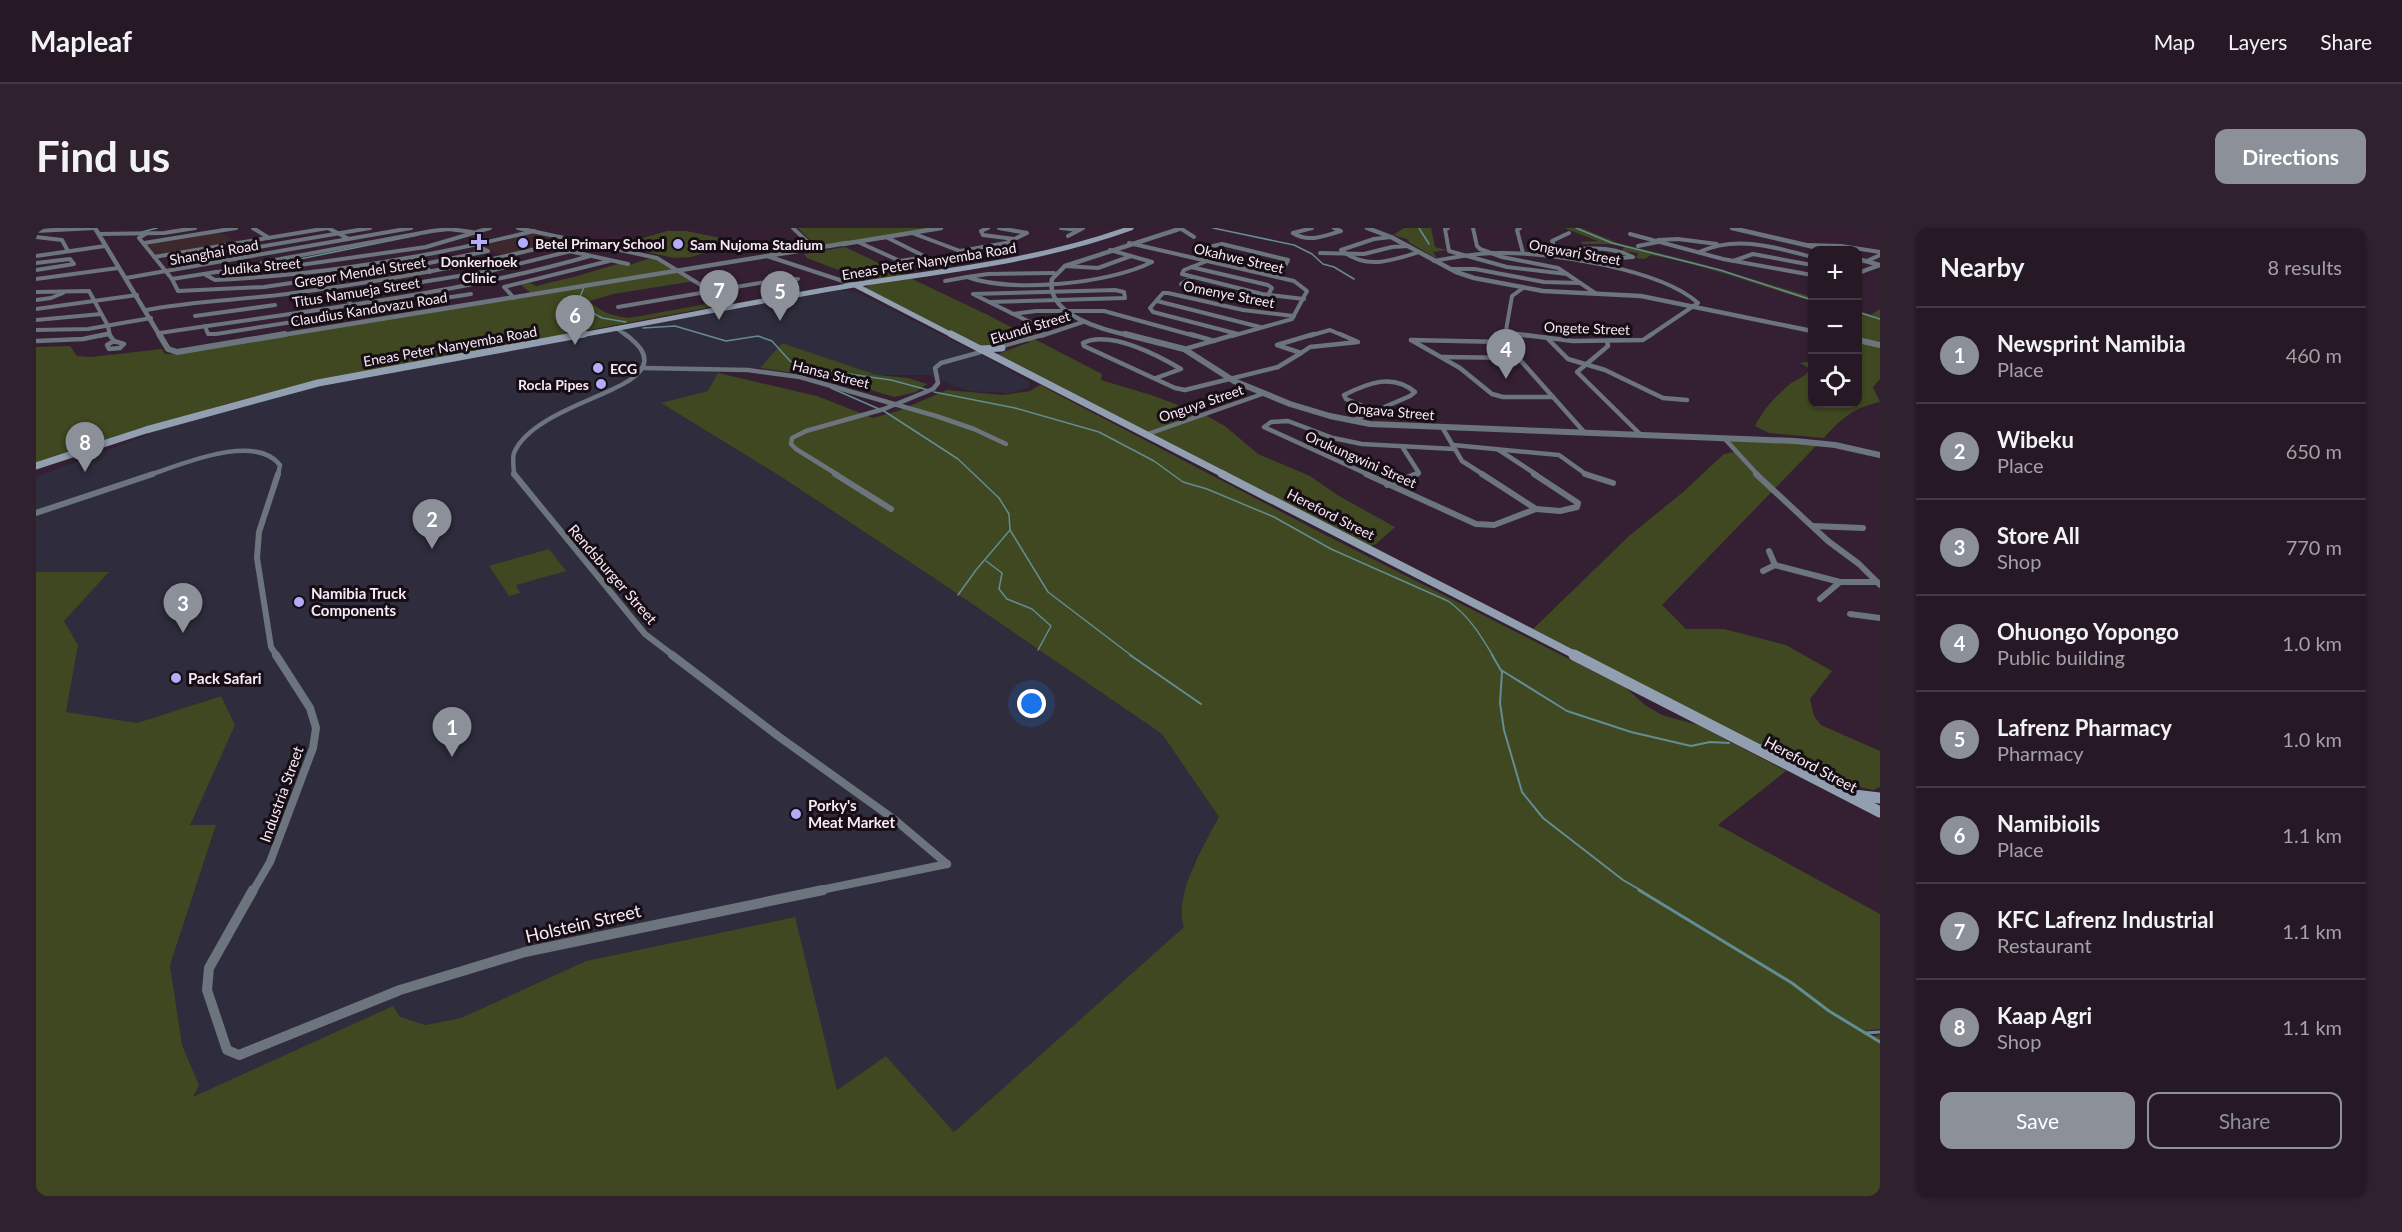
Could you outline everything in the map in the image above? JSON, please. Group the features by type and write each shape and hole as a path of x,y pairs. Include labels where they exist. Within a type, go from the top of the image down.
{"main road":[{"name":"Eneas Peter Nanyemba Road","path":"36,466 251,400 329,381 844,285 1053,252 1095,241 1131,228"},
{"name":"Hereford Street","path":"855,285 1880,812"},
{"path":"980,350 1002,348"},
{"path":"998,360 993,355 1002,348"},
{"name":"Eneas Peter Nanyemba Road","path":"36,473 165,425"},
{"name":"Hereford Street","path":"1728,735 1880,818"},
{"path":"1831,787 1880,798"}],"street":[{"path":"36,231 95,228 160,333"},
{"path":"133,228 136,233"},
{"path":"99,234 147,233 195,228"},
{"path":"144,243 236,228"},
{"path":"253,228 269,238"},
{"path":"291,228 299,233"},
{"path":"154,257 328,228 349,239"},
{"path":"193,258 368,228"},
{"name":"Shanghai Road","path":"126,278 411,228"},
{"path":"172,279 364,257 435,246 490,228"},
{"path":"519,228 654,257 717,295"},
{"path":"793,228 813,247"},
{"name":"Claudius Kandovazu Road","path":"160,333 168,349 174,352 941,228"},
{"path":"988,228 981,231 983,235 1016,239"},
{"path":"912,233 955,251 1001,244 1028,233 999,228"},
{"path":"1061,228 1079,230"},
{"path":"1068,236 1083,228"},
{"path":"945,281 988,273 1054,273 1065,266 1129,243 1181,228 1194,237"},
{"path":"1312,228 1293,234 1314,239 1341,231 1334,228"},
{"path":"1366,228 1391,237 1450,269 1474,278 1553,292 1641,296 1808,330"},
{"path":"1448,228 1446,230 1448,249 1466,256 1537,273 1568,274"},
{"path":"1473,228 1477,246 1490,253 1554,267 1595,293"},
{"path":"1520,228 1517,230 1523,253"},
{"path":"1732,228 1811,246"},
{"path":"251,270 264,262 437,229 476,232"},
{"path":"1376,231 1384,230"},
{"name":"Judika Street","path":"204,274 215,280 269,278 477,246 534,231"},
{"path":"147,233 139,238 172,279 175,289 185,291 260,287 325,278"},
{"path":"1557,253 1554,251 1552,241 1569,233"},
{"path":"1630,234 1733,261 1808,274"},
{"path":"36,237 61,240 68,251"},
{"path":"858,242 900,261 926,256 886,237"},
{"path":"1391,237 1374,239 1342,249 1352,259 1378,263 1419,252"},
{"path":"1638,246 1669,238 1718,244 1764,246 1808,256"},
{"name":"Gregor Mendel Street","path":"146,309 270,296 430,272 516,256 574,239"},
{"name":"Claudius Kandovazu Road","path":"768,257 813,247 847,243"},
{"name":"Okahwe Street","path":"1129,243 1302,285 1307,291 1304,299"},
{"path":"1243,269 1256,264 1204,248 1222,244 1288,260 1282,272 1272,276"},
{"path":"1699,252 1718,244"},
{"path":"1807,245 1841,246 1880,253"},
{"path":"36,256 105,246"},
{"path":"430,272 423,264 488,250 477,246"},
{"path":"1320,253 1366,254 1392,247 1408,246"},
{"path":"549,247 628,264"},
{"path":"967,278 985,283 1107,278 1152,262 1110,250"},
{"path":"1542,256 1607,250 1625,252 1633,257 1576,262"},
{"path":"350,303 346,297 354,293 530,263 571,251"},
{"path":"186,252 200,265"},
{"name":"Ongwari Street","path":"1434,261 1490,253 1523,253 1542,256 1638,274 1680,287 1697,300 1695,307"},
{"path":"1867,261 1880,253"},
{"path":"785,262 779,258 787,254"},
{"path":"1733,261 1753,254 1808,264"},
{"path":"1065,266 1098,268 1132,255"},
{"name":"Titus Namueja Street","path":"160,333 461,286 590,256"},
{"path":"364,257 370,264"},
{"path":"768,257 844,285"},
{"path":"36,263 72,259 79,273"},
{"path":"736,262 767,260 785,262"},
{"path":"1862,260 1880,265"},
{"path":"514,297 504,287 609,261"},
{"path":"1185,349 1296,316 1304,299 1249,291 1191,278 1182,273 1207,261"},
{"path":"36,270 75,264"},
{"path":"1862,271 1880,265"},
{"path":"1191,267 1268,285 1272,288 1268,295"},
{"path":"36,279 118,268"},
{"path":"1450,269 1475,269 1544,282 1581,283"},
{"path":"320,271 331,286"},
{"name":"Ongava Street","path":"1054,273 1051,282 1056,300 1064,310 1083,321 1185,349 1230,378 1318,413 1352,421 1390,426 1810,442 1880,455"},
{"path":"775,276 782,279"},
{"path":"1191,278 1181,284 1233,297 1249,291"},
{"path":"618,308 753,282 759,286 782,279 798,279"},
{"path":"771,281 776,284"},
{"path":"734,283 740,286"},
{"path":"461,286 480,303"},
{"path":"731,288 738,292"},
{"path":"1504,342 1512,296 1523,288"},
{"path":"987,302 1124,299 1126,296 1124,292 1115,290 973,294 987,302 1036,325"},
{"path":"36,300 51,298 67,291"},
{"path":"36,292 89,291 114,341"},
{"path":"683,291 695,300"},
{"name":"Omenye Street","path":"1157,301 1163,293 1169,293 1263,313 1296,316"},
{"path":"205,326 207,333 216,334 471,294"},
{"path":"36,309 137,295"},
{"path":"661,295 672,304"},
{"path":"270,296 282,314"},
{"path":"639,299 651,307"},
{"path":"1238,334 1153,312 1150,308 1157,301 1261,328"},
{"path":"195,316 275,305"},
{"path":"1263,313 1266,307"},
{"name":"Ongete Street","path":"1505,333 1548,339 1607,341 1646,339 1695,307"},
{"path":"1012,314 1064,310 1104,311 1214,341"},
{"path":"36,320 101,314"},
{"path":"36,330 88,329 151,318"},
{"name":"Ekundi Street","path":"1002,348 1083,321"},
{"path":"616,328 643,352 645,361 643,368"},
{"path":"1156,378 1181,369 1106,338 1083,343 1083,346 1156,378 1185,390 1278,367 1317,345 1358,342 1330,330 1277,345 1302,353"},
{"path":"36,341 83,339 109,334"},
{"path":"1548,339 1568,359 1605,370 1663,398 1687,400"},
{"path":"1553,397 1503,397 1492,394 1472,377 1411,340 1504,342 1519,358 1585,433"},
{"path":"1607,341 1608,346 1577,372 1641,435"},
{"path":"1862,341 1880,345"},
{"path":"891,509 796,448 790,441 806,431 898,404 936,387 939,383 935,372 937,365 980,350"},
{"path":"1441,357 1519,358"},
{"name":"Hansa Street","path":"643,368 782,373 898,404 974,429 1006,444"},
{"name":"Rendsburger Street","path":"643,368 617,387 555,417 528,434 514,451 511,463 514,475 645,634 778,736 896,820 946,864"},
{"path":"1352,421 1410,396 1415,392 1409,386 1384,380 1344,395 1346,399 1375,411"},
{"name":"Onguya Street","path":"1145,435 1265,393"},
{"name":"Orukungwini Street","path":"1536,509 1494,525 1483,526 1387,485 1264,427 1277,420 1286,421 1336,439 1403,448 1498,449 1559,455 1589,477 1613,483"},
{"path":"1123,424 1146,429 1167,427"},
{"path":"1442,427 1462,461 1536,509 1571,510 1577,507 1578,503 1498,449"},
{"path":"1724,438 1749,467 1878,583"},
{"path":"1387,485 1419,472 1403,448"},
{"name":"Industria Street","path":"36,513 216,454 237,451 258,453 271,456 280,465 276,486 259,532 257,558 271,647 310,708 316,728 313,748 270,862 220,945 209,968 207,990 212,1010 227,1050 239,1055"},
{"path":"1813,526 1863,528"},
{"path":"1769,551 1775,565"},
{"path":"1763,572 1775,565 1840,582 1878,583"},
{"path":"1820,599 1840,582"},
{"path":"1850,614 1880,618"},
{"name":"Holstein Street","path":"239,1055 400,990 525,952 946,864"}],"shaded area":[{"path":"219,231 237,243 154,257 144,243"},
{"name":"Betel Primary School","path":"535,233 563,240 505,256 481,246"},
{"path":"411,259 424,271 335,284 324,272"},
{"path":"838,290 857,292 985,357 1030,382 1028,388 1009,393 968,391 928,375 877,375 782,343 760,368 722,368 708,391 662,404 780,476 1162,734 1219,817 1193,864 1184,927 954,1132 886,1056 837,1090 794,917 586,961 461,1018 427,1025 399,1017 393,1007 193,1098 199,1085 182,1045 170,965 216,825 190,825 220,696 137,723 66,712 78,645 64,621 108,573 36,572 36,477 165,428 314,386"}],"green space":[{"path":"798,228 934,228 816,246"},
{"path":"1404,228 1431,228 1435,247 1447,250 1433,252 1437,258 1407,239 1393,235"},
{"path":"1564,228 1581,228 1618,243 1695,262 1808,296 1808,300 1672,259 1651,255 1645,259 1636,258 1638,253 1622,251 1624,247 1580,242 1598,241"},
{"name":"Sam Nujoma Stadium","path":"667,231 686,231 731,240 729,246 691,257 674,258 625,247 626,243"},
{"path":"845,247 904,275 872,280 862,279 807,258 804,254"},
{"path":"654,257 695,281 613,294 590,301 607,313 629,318 723,301 722,305 304,384 226,404 36,463 36,347 70,346 77,356 91,357 162,349 165,354 174,354 533,295 521,285 530,283 536,286 621,263 629,265"},
{"path":"908,277 1102,374 1101,380 1205,415 1225,426 1258,454 1310,476 1339,496 1395,527 1376,544 1370,546 998,354 1030,342 1019,340 982,347 864,288 871,284"},
{"path":"1880,309 1880,379 1873,387 1880,402 1862,408 1862,312 1871,315"},
{"path":"782,343 877,375 908,378 927,384 916,392 894,397 835,379 760,368"},
{"path":"1808,362 1808,368 1800,363"},
{"path":"1808,371 1808,408 1861,408 1849,414 1824,438 1769,433 1755,426 1775,398"},
{"path":"718,373 817,396 873,418 898,411 947,390 1003,395 1030,391 1040,385 1310,527 1626,688 1645,705 1662,715 1698,725 1786,771 1718,825 1880,914 1880,1029 1862,1031 1870,1036 1880,1035 1880,1196 36,1196 36,572 109,572 64,621 78,645 66,712 137,723 221,696 235,725 190,825 216,825 170,965 182,1045 199,1085 193,1097 393,1006 400,1017 426,1025 461,1018 586,961 795,917 837,1090 886,1056 954,1132 1184,927 1182,915 1186,886 1198,856 1219,817 1162,734 780,476 661,403 708,391"},
{"path":"1727,441 1818,444 1662,605 1686,629 1724,629 1786,645 1832,671 1810,699 1814,716 1821,725 1880,751 1880,787 1873,790 1829,780 1533,629 1629,536 1682,493 1724,454 1734,452"},
{"path":"549,549 566,571 516,585 520,593 509,596 489,566"}],"waterway":[{"path":"142,232 157,228"},
{"path":"1213,228 1294,245 1312,254 1323,264 1334,267 1354,279"},
{"path":"1419,228 1429,244"},
{"path":"1576,228 1612,243 1720,270 1808,299"},
{"path":"264,264 290,261 418,235"},
{"path":"234,267 258,264"},
{"path":"584,287 577,304 602,318 626,322"},
{"path":"1862,313 1880,319"},
{"path":"643,328 675,326 726,341 758,336 772,341 790,361 806,368 891,380 928,390"},
{"path":"835,384 840,379 839,373"},
{"path":"831,388 879,409"},
{"path":"934,392 1015,408 1099,432 1154,461 1183,482 1207,489 1274,517 1331,549 1448,601 1468,619 1493,656"},
{"path":"884,411 958,459 999,498 1009,514 1010,530"},
{"path":"958,595 1010,530"},
{"path":"1010,530 1048,592 1132,656"},
{"path":"986,561 1002,573 999,589 1007,599 1032,609 1051,626 1038,650"},
{"path":"1130,655 1201,704"},
{"path":"1492,655 1502,672 1500,703 1504,730 1522,792 1543,818 1623,880 1642,891"},
{"path":"1501,670 1567,711 1631,732 1691,746 1710,742 1729,743"},
{"path":"1760,745 1777,746"},
{"path":"1639,890 1792,983 1829,1011 1865,1033"},
{"path":"1865,1033 1880,1032"},
{"path":"1865,1033 1880,1042"}],"place":[{"name":"Donkerhoek Clinic","path":"479,242"},
{"name":"Betel Primary School","path":"523,243"},
{"name":"Sam Nujoma Stadium","path":"678,244"},
{"name":"KFC Lafrenz Industrial","path":"719,320"},
{"name":"Lafrenz Pharmacy","path":"780,321"},
{"name":"Namibioils","path":"575,345"},
{"name":"ECG","path":"598,368"},
{"name":"Ohuongo Yopongo","path":"1506,379"},
{"name":"Rocla Pipes","path":"601,384"},
{"name":"Kaap Agri","path":"85,472"},
{"name":"Wibeku","path":"432,549"},
{"name":"Namibia Truck Components","path":"299,602"},
{"name":"Store All","path":"183,633"},
{"name":"Pack Safari","path":"176,678"},
{"name":"Newsprint Namibia","path":"452,757"},
{"name":"Porky's Meat Market","path":"796,814"}]}
